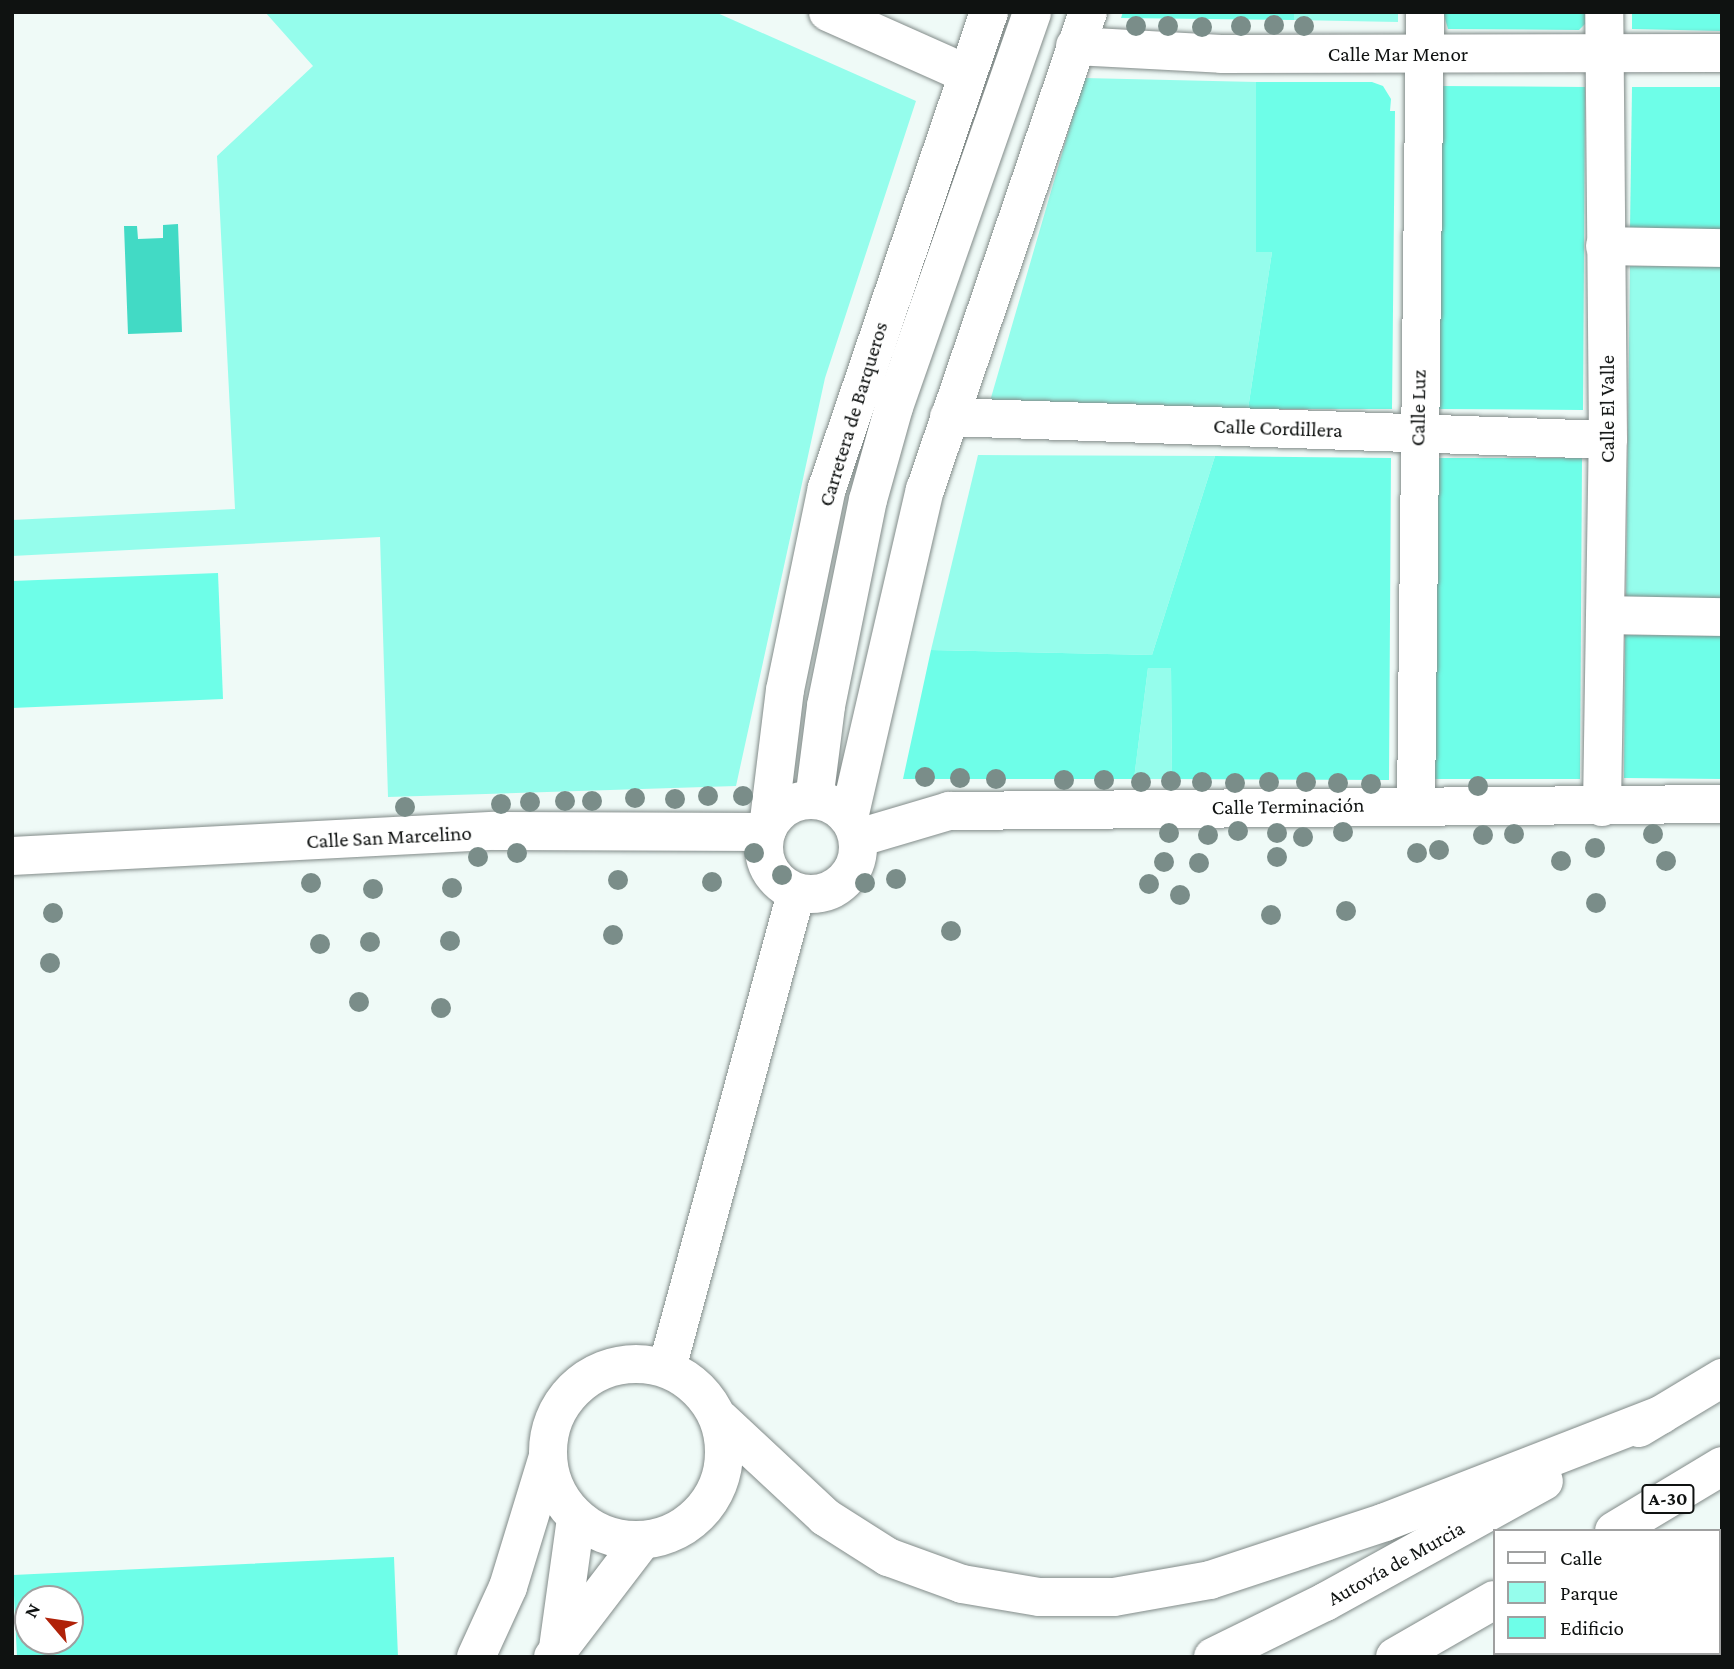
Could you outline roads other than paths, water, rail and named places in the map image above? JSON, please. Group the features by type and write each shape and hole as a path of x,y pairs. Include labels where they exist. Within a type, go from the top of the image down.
{"main road":[{"path":"828,12 967,74"},
{"name":"Carretera de Barqueros","path":"767,830 785,690 827,488 989,12"},
{"name":"Carretera de Barqueros","path":"814,800 826,706 867,500 894,407 1032,12"},
{"name":"Calle Luz","path":"1416,804 1418,433 1425,12"},
{"name":"Calle El Valle","path":"1602,807 1608,440 1604,12"},
{"path":"853,828 840,809 814,800 787,806 767,830 765,854 772,874 796,892 823,893 837,888 855,866 853,828 925,490 1082,29"},
{"name":"Calle Mar Menor","path":"1082,29 1221,54 1426,55 1603,51 1722,53"},
{"path":"1605,246 1722,248"},
{"name":"Calle Cordillera","path":"949,417 1608,440"},
{"path":"1605,615 1722,617"},
{"name":"Calle Terminación","path":"853,828 949,811 1416,804 1602,807 1722,804"},
{"name":"Calle San Marcelino","path":"12,856 494,831 767,830"},
{"path":"667,1368 796,892"},
{"path":"475,1657 508,1587 548,1456 551,1427 564,1401 584,1381 610,1367 629,1364 667,1368 699,1389 720,1419 825,1517 888,1557 962,1584 1064,1597 1114,1597 1209,1580 1385,1522 1661,1415"},
{"name":"Autovía de Murcia","path":"1213,1657 1325,1602 1661,1415 1722,1378"},
{"path":"548,1456 556,1490 576,1518 606,1537 641,1542 681,1530 712,1501 725,1461 720,1419"},
{"name":"A-30","path":"1617,1529 1722,1466"},
{"path":"556,1652 576,1518"},
{"path":"556,1652 641,1542"},
{"path":"1395,1657 1492,1601"}]}
